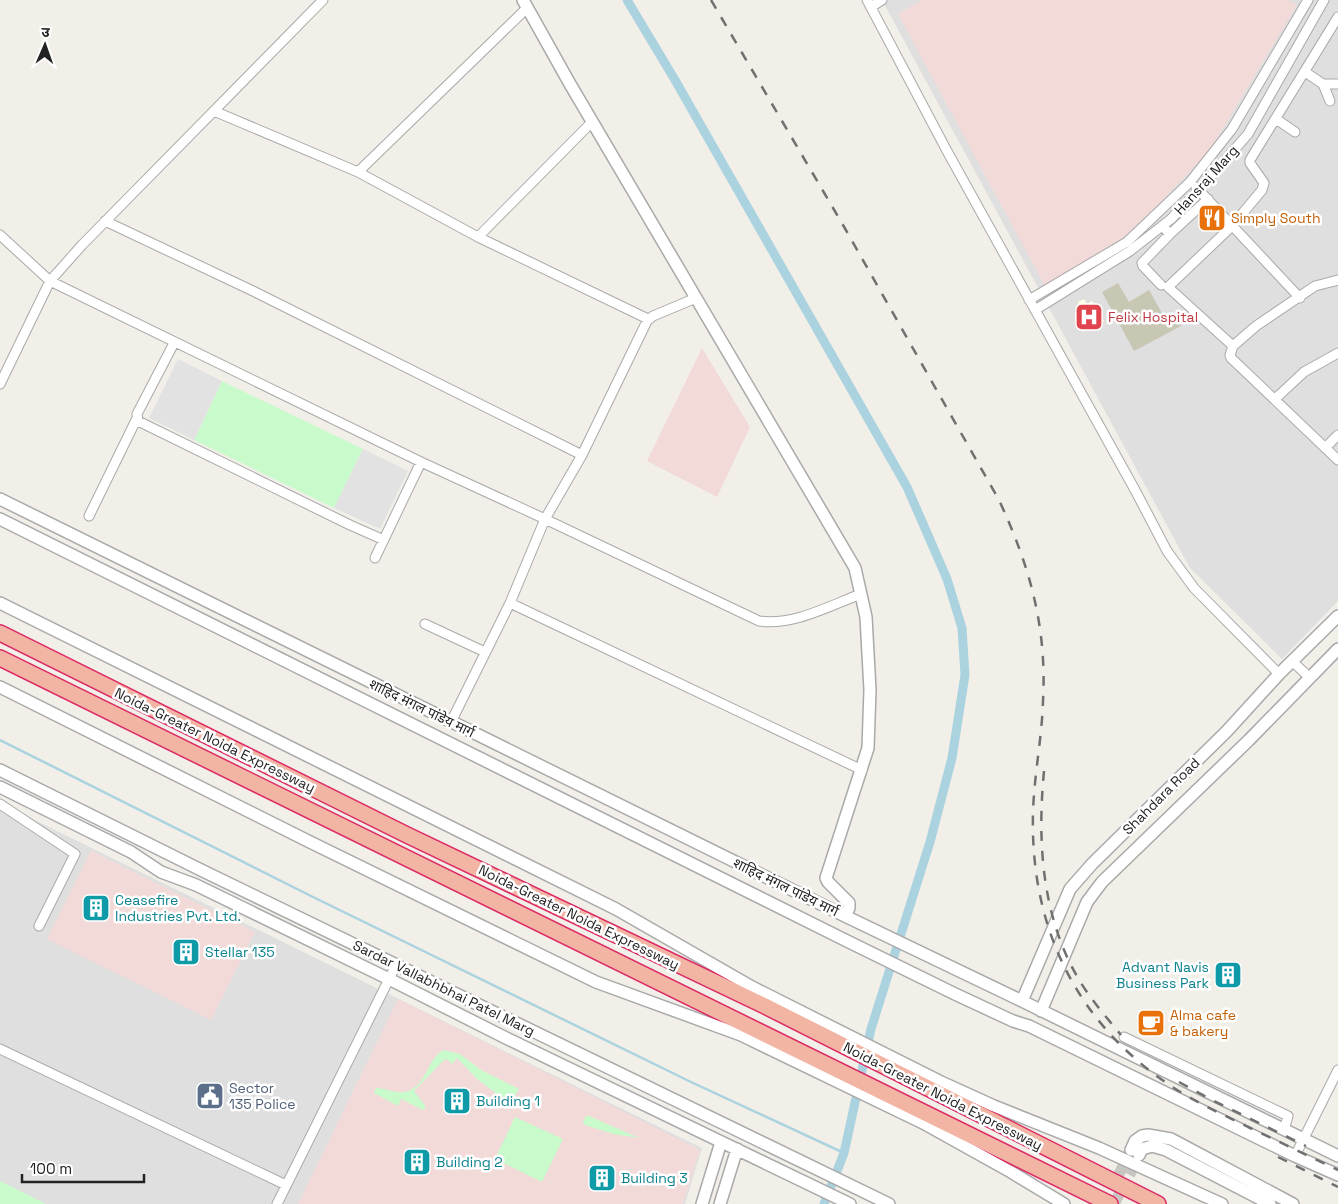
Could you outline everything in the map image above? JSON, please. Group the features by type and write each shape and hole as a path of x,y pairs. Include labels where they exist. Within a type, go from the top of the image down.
{"highway":[{"name":"Noida-Greater Noida Expressway","path":"0,633 407,835 806,1020 937,1086 1158,1204"},
{"name":"Noida-Greater Noida Expressway","path":"0,658 795,1055 924,1118 1110,1204"}],"street":[{"path":"0,384 50,281 105,221 323,0"},
{"path":"882,0 869,3 947,151 1171,558 1194,588 1279,674"},
{"name":"Hansraj Marg","path":"1029,300 1127,242 1190,182 1232,129 1308,0"},
{"name":"Hansraj Marg","path":"1035,310 1130,251 1171,219 1199,190 1248,134 1324,0"},
{"path":"358,172 525,4 592,122 855,568 866,617 870,690 868,748 826,878 849,903 848,918"},
{"path":"1233,346 1168,287 1232,226 1262,190 1264,183 1250,161 1338,16"},
{"path":"1305,72 1323,84 1338,84"},
{"path":"1323,84 1330,101"},
{"path":"214,111 358,172 478,238 648,318"},
{"path":"1276,118 1295,132"},
{"path":"478,238 592,122"},
{"path":"1190,182 1300,298"},
{"path":"1161,285 1143,266 1142,262 1208,199"},
{"path":"105,221 253,291 582,456"},
{"path":"1162,226 1170,234"},
{"path":"0,235 50,281 421,462 758,621 772,623 798,618 860,594"},
{"path":"1338,280 1322,283 1256,326 1233,346 1230,354 1231,358 1338,460"},
{"path":"451,722 510,603 545,519 582,456 648,318 696,298"},
{"path":"89,516 174,343"},
{"path":"1275,399 1304,372 1338,353"},
{"path":"137,418 141,424 384,540"},
{"path":"1325,448 1338,435"},
{"path":"376,558 421,462"},
{"name":"शाहिद मंगल पांडेय मार्ग","path":"0,499 848,918 1338,1156"},
{"path":"0,519 955,994 1013,1021 1029,1026 1295,1156 1338,1175"},
{"path":"510,603 862,770"},
{"path":"0,604 616,909 806,1020"},
{"name":"Shahdara Road","path":"1022,1001 1070,889 1092,864 1227,731 1279,674 1338,616"},
{"path":"425,624 486,652"},
{"name":"Shahdara Road","path":"1041,1011 1088,902 1102,882 1249,740 1338,650"},
{"path":"1292,661 1310,678"},
{"path":"0,687 596,982 795,1055"},
{"name":"Sardar Vallabhbhai Patel Marg","path":"0,770 200,870 889,1204"},
{"name":"Sardar Vallabhbhai Patel Marg","path":"0,787 131,852 161,872 196,885 508,1039 850,1204"},
{"path":"0,804 75,854 39,926"},
{"path":"724,879 735,862"},
{"path":"277,1204 396,965"},
{"path":"1124,1037 1288,1116 1284,1130"},
{"path":"0,1049 286,1185"},
{"path":"1295,1156 1338,1070"},
{"path":"937,1086 994,1106 1099,1148 1222,1204"},
{"path":"924,1118 1064,1204"},
{"path":"1270,1204 1166,1150 1152,1146 1135,1152 1135,1140 1148,1135 1171,1139 1293,1204"},
{"path":"702,1204 721,1142"},
{"path":"720,1204 737,1149"}],"shaded area":[{"path":"882,0 1338,0 1338,601 1282,659 1190,568"},
{"path":"922,0 1288,0 1297,5 1208,153 1120,244 1045,286 898,14"},
{"path":"1118,283 1129,302 1149,290 1167,322 1176,317 1181,326 1134,351 1102,292"},
{"name":"Felix Hospital","path":"1084,299 1087,304 1092,301 1104,321 1083,332 1075,318 1080,315 1077,309 1080,307 1078,302"},
{"path":"702,348 750,427 717,497 647,461"},
{"path":"178,359 222,381 194,440 149,418"},
{"path":"363,449 408,471 380,529 334,508"},
{"path":"0,803 702,1148 685,1204 0,1204"},
{"path":"91,851 255,932 211,1020 47,939"},
{"path":"398,999 700,1150 683,1204 298,1204"}],"green space":[{"path":"222,381 363,449 334,508 194,440"},
{"path":"444,1050 460,1054 481,1070 519,1089 510,1104 477,1079 457,1058 452,1064 447,1059 442,1062 414,1091 426,1107 423,1110 401,1099 398,1106 374,1093 376,1088 404,1092 414,1088 423,1078 434,1059"},
{"path":"586,1116 639,1138 613,1134 585,1125 583,1122"},
{"path":"515,1117 563,1139 542,1182 495,1159"},
{"path":"0,1181 46,1204 0,1204"}],"waterway":[{"path":"627,0 675,80 907,487 947,579 962,628 965,675 952,758 930,842 871,1029 844,1153 824,1204"},
{"path":"0,740 311,896 691,1082 844,1153"}],"tunnel":[{"path":"1104,1204 1130,1152"},
{"path":"1114,1204 1139,1157"}],"railway":[{"path":"711,0 843,225 999,500 1020,549 1028,574 1039,623 1044,674 1033,813 1034,855 1040,894 1050,932 1065,968 1084,1001 1109,1032 1137,1061 1171,1086 1209,1108 1338,1170"},
{"path":"1044,771 1041,826 1042,853 1050,907 1068,959 1081,983 1121,1035"},
{"path":"1179,1082 1306,1146"},
{"path":"1278,1157 1338,1187"}],"place":[{"name":"Simply South","path":"1212,218"},
{"name":"Felix Hospital","path":"1089,317"},
{"name":"Ceasefire Industries Pvt. Ltd.","path":"96,908"},
{"name":"Stellar 135","path":"186,952"},
{"name":"Advant Navis Business Park","path":"1228,975"},
{"name":"Alma cafe & bakery","path":"1151,1023"},
{"name":"Sector 135 Police","path":"210,1096"},
{"name":"Building 1","path":"457,1101"},
{"name":"Building 2","path":"417,1162"},
{"name":"Building 3","path":"602,1178"}]}
